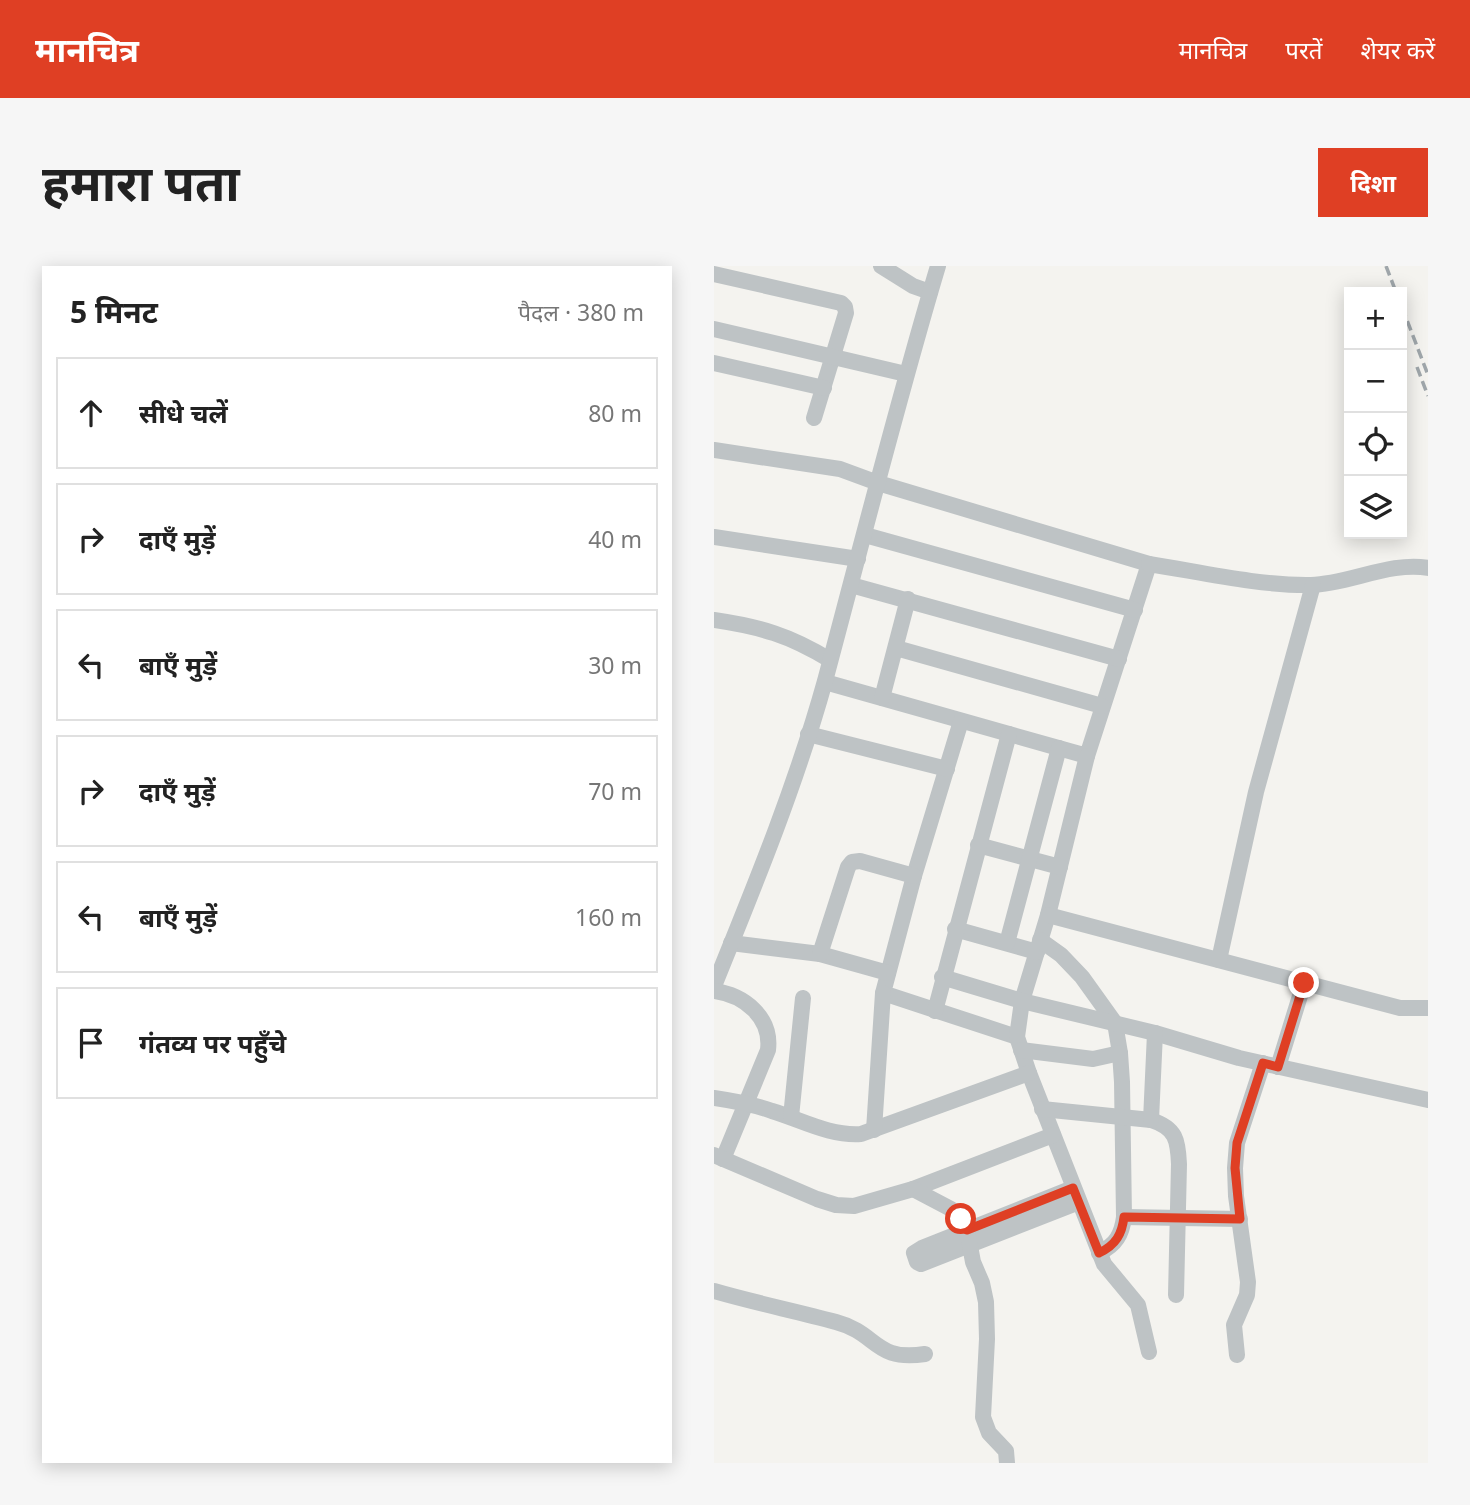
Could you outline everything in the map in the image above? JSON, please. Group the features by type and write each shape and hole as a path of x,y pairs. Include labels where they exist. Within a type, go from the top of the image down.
{"street":[{"path":"881,266 913,286 930,292"},
{"path":"938,266 906,374 825,682 785,807 714,988 747,1002 768,1031 768,1050 748,1103 719,1157 836,1206 854,1206 913,1189 1052,1135"},
{"path":"714,274 841,303 845,307 846,313 814,418"},
{"path":"714,329 906,374"},
{"path":"714,363 824,388"},
{"path":"714,450 840,469 878,483 1149,564 1280,584 1313,585 1406,567 1428,568"},
{"path":"865,535 1135,610"},
{"path":"714,537 858,559"},
{"path":"1149,564 1087,756 1048,915 1022,1001 1019,1044 1099,1253 1114,1278 1138,1304 1149,1352"},
{"path":"851,585 1119,659"},
{"path":"1219,960 1256,792 1313,585"},
{"path":"882,698 908,599"},
{"path":"714,620 770,630 802,643 830,660"},
{"path":"896,648 1102,706"},
{"path":"825,682 1087,756"},
{"path":"874,1130 883,993 914,876 961,720"},
{"path":"808,734 947,769"},
{"path":"935,1011 1009,734"},
{"path":"1007,943 1059,748"},
{"path":"978,845 1059,867"},
{"path":"820,954 848,867 852,862 860,861 914,876"},
{"path":"1048,915 1400,1008 1428,1008"},
{"path":"955,929 1007,943 1038,946 1060,955 1082,978 1115,1023 1120,1053 1124,1217 1116,1242 1099,1253"},
{"path":"731,943 820,954 888,973"},
{"path":"942,977 1022,1001 1155,1033 1209,1051 1428,1100"},
{"path":"1237,1355 1234,1325 1247,1295 1248,1282 1235,1168 1237,1143 1304,983"},
{"path":"883,993 1019,1044 1093,1059 1120,1053"},
{"path":"791,1117 803,998"},
{"path":"1151,1120 1155,1033"},
{"path":"714,1098 748,1103 828,1132 861,1134 1029,1073"},
{"path":"1042,1109 1151,1120 1172,1131 1178,1145 1176,1295"},
{"path":"913,1189 951,1209 968,1238 986,1302 988,1339 983,1417 989,1433 1006,1451 1007,1463"},
{"path":"968,1238 1076,1195"},
{"path":"1124,1217 1240,1219"},
{"path":"714,1291 757,1304 838,1322 859,1331 884,1351 897,1356 925,1354"}],"railway":[{"path":"1386,266 1394,287"},
{"path":"1407,320 1428,375"},
{"path":"1417,367 1428,396"}],"route":[{"path":"961,1219 967,1230 1073,1188 1099,1253 1116,1242 1124,1217 1240,1219 1236,1196 1237,1143 1263,1063 1278,1067 1304,983"}]}
